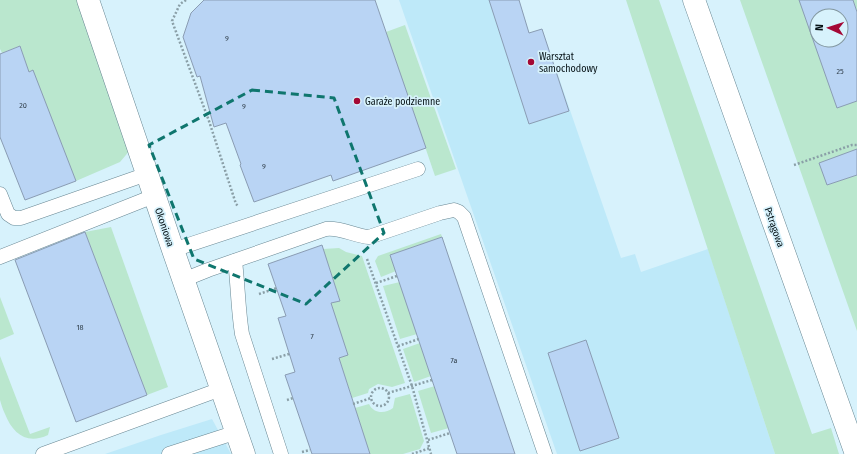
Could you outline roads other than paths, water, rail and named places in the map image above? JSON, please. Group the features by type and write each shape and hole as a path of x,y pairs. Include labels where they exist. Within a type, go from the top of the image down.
{"street":[{"name":"Okoniowa","path":"88,0 172,250 244,454"},
{"name":"Pstrągowa","path":"694,0 856,454"}],"lane":[{"path":"172,250 418,169"},
{"path":"0,194 8,214 14,218 21,218 147,174"},
{"path":"0,257 154,196"},
{"path":"183,280 326,229 332,228 359,236 369,237 440,213 454,210 459,212 464,217 545,454"},
{"path":"235,261 242,334 281,454"},
{"path":"43,454 221,389"},
{"path":"169,454 237,432"}],"place":[{"name":"Warsztat samochodowy","path":"531,62"},
{"name":"Garaże podziemne","path":"357,101"}]}
